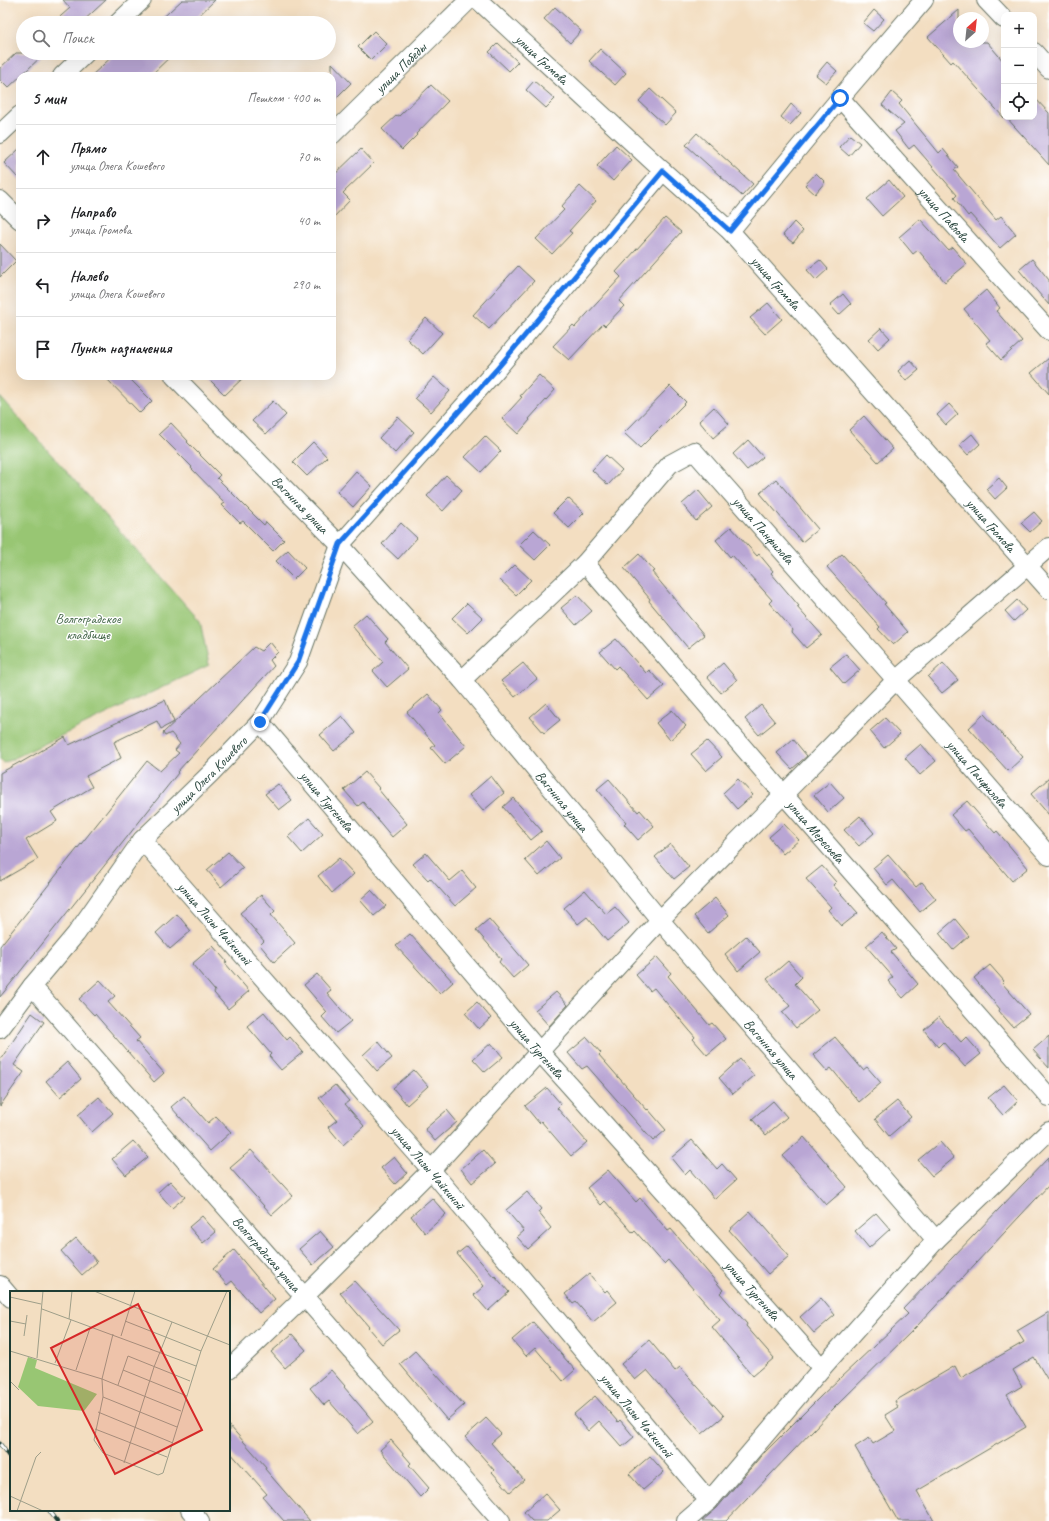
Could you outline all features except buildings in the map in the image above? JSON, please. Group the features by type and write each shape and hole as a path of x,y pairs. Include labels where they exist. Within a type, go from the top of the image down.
{"street":[{"path":"125,16 142,0"},
{"name":"улица Победы","path":"336,131 469,0"},
{"name":"улица Громова","path":"478,0 730,231 1049,590"},
{"path":"730,231 840,98 924,0"},
{"path":"986,0 1001,16"},
{"path":"1037,55 1049,69"},
{"path":"66,72 79,60"},
{"name":"улица Павлова","path":"840,98 1049,331"},
{"path":"0,134 16,119"},
{"name":"улица Олега Кошевого","path":"0,1029 32,986 76,934 142,840 211,773 260,722 298,662 340,544 496,370 663,171"},
{"path":"0,200 16,216"},
{"name":"Вагонная улица","path":"178,380 340,544 462,680 660,920 936,1240"},
{"name":"улица Панфилова","path":"462,680 585,563 670,464 694,451 1049,856"},
{"path":"230,1368 304,1297 431,1170 660,920 896,680 1049,547"},
{"name":"улица Мересьева","path":"585,563 784,794 1049,1097"},
{"name":"улица Тургенева","path":"260,722 539,1051 822,1368"},
{"name":"улица Лизы Чайкиной","path":"142,840 431,1170 709,1501"},
{"name":"Волгоградская улица","path":"32,986 501,1521"},
{"path":"686,1521 709,1501 822,1368 936,1240 1049,1131"},
{"path":"0,1285 10,1297"},
{"path":"191,1511 200,1521"}],"green space":[{"name":"Волгоградское кладбище","path":"0,397 200,621 209,665 4,763 0,760"}],"railway":[{"path":"0,1444 10,1458"},
{"path":"50,1511 57,1521"}],"route":[{"path":"260,722 298,662 340,544 496,370 663,171 730,231 840,98"}]}
